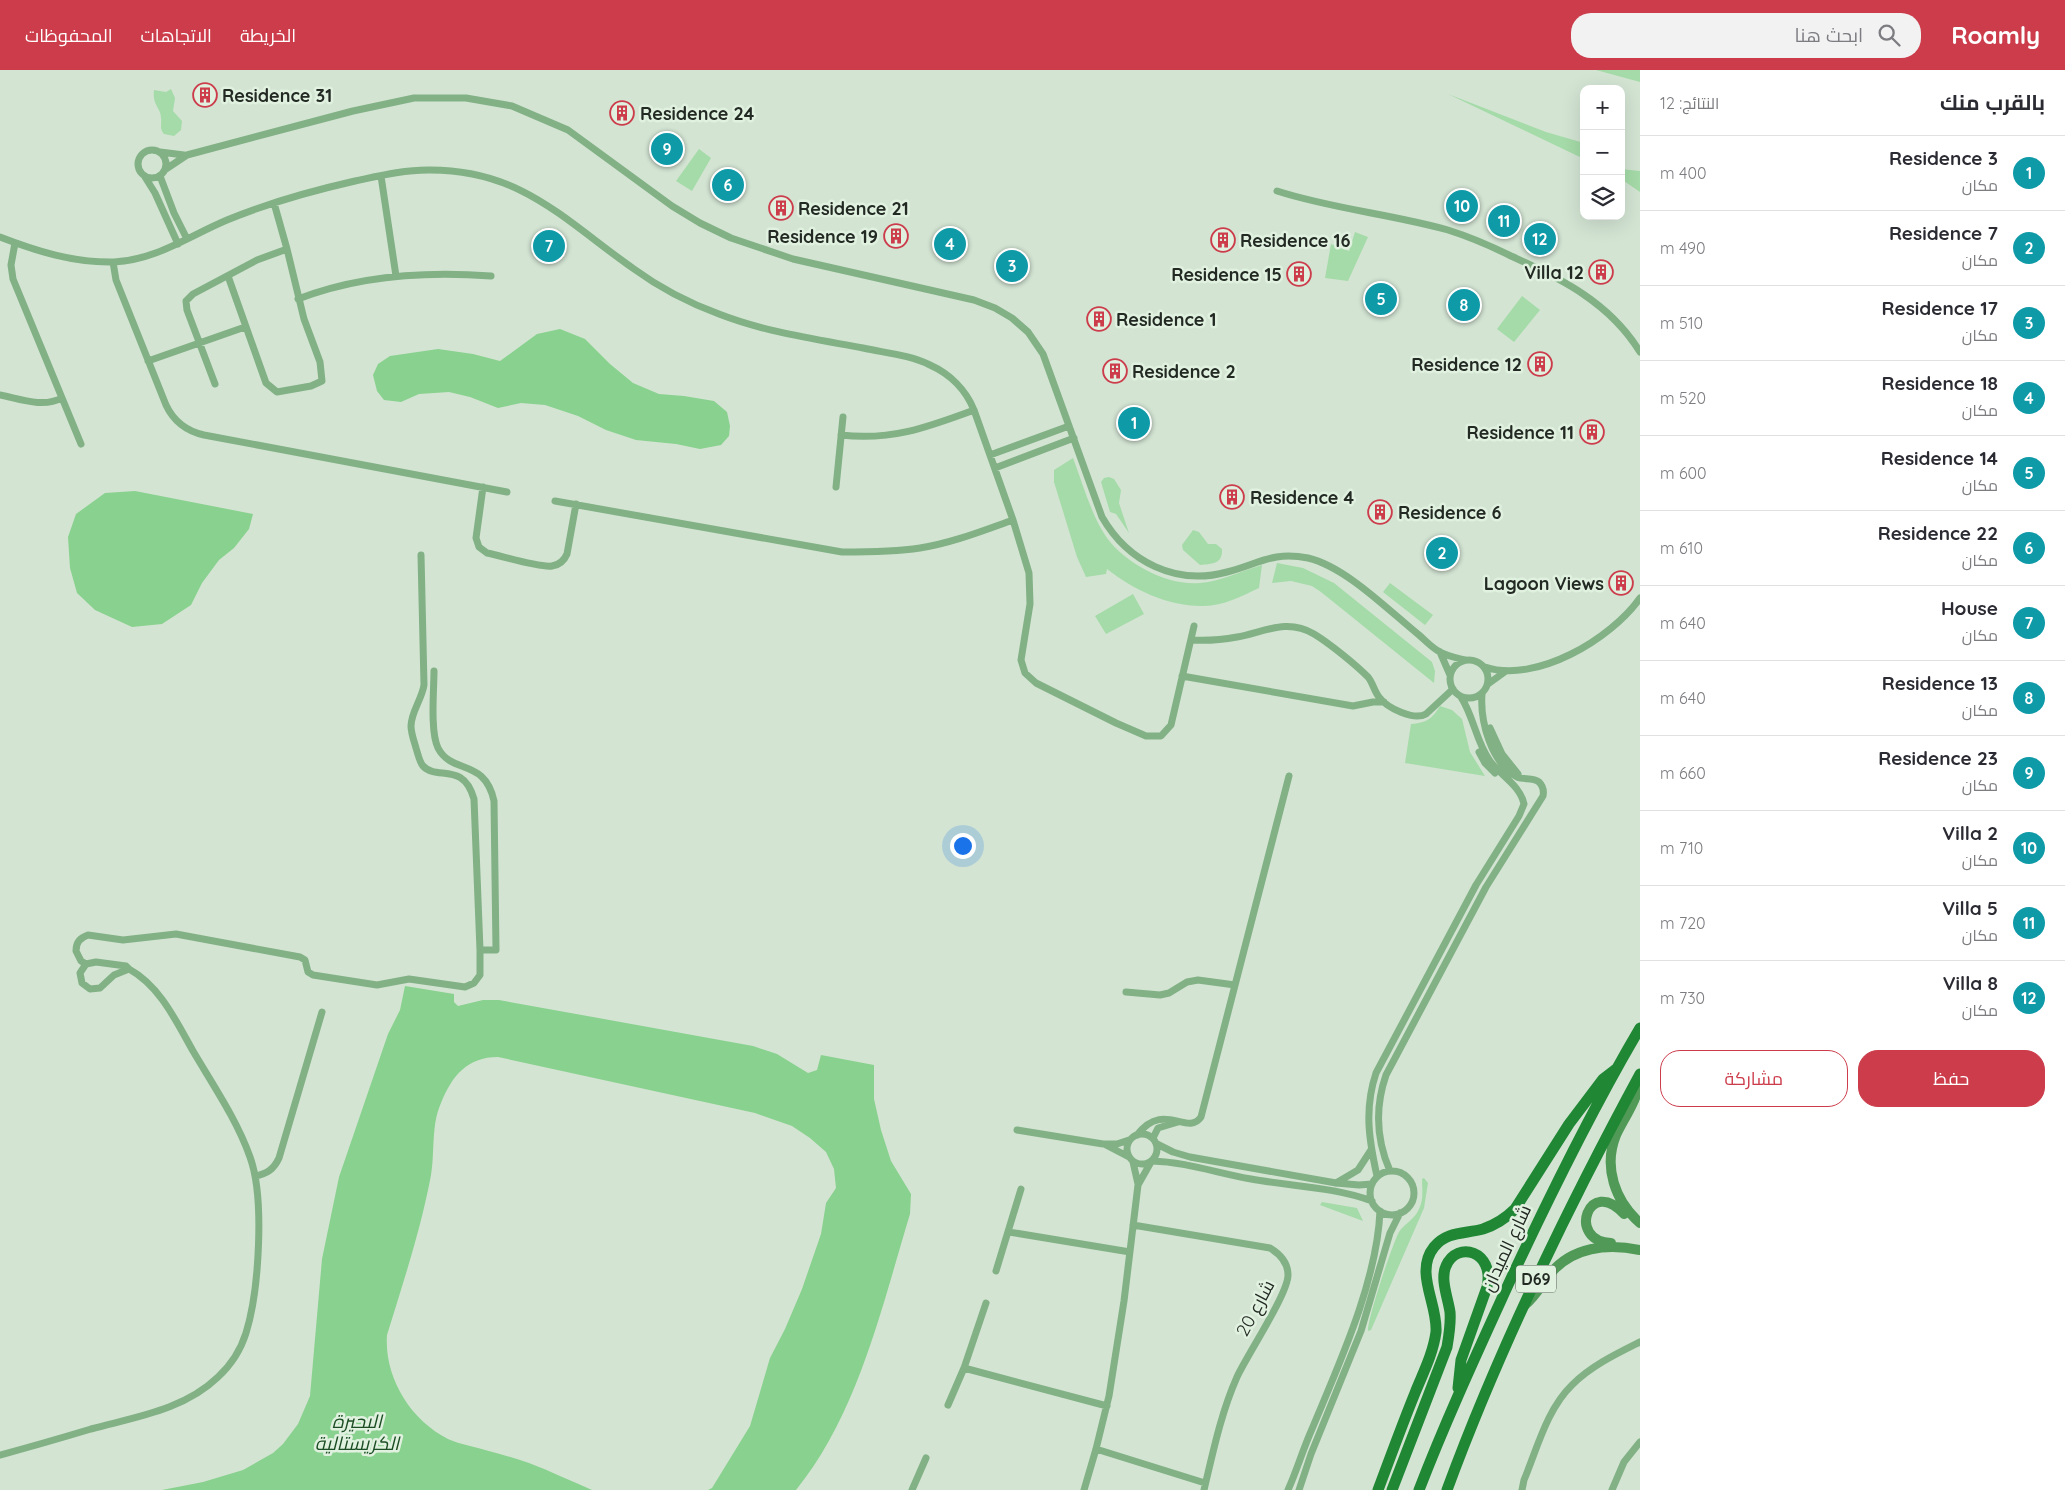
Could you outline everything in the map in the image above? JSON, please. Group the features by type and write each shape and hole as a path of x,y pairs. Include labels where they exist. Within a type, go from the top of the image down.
{"main road":[{"name":"شارع الميدان","path":"1419,1490 1458,1394 1557,1181 1616,1069 1640,1028"},
{"path":"1378,1490 1434,1341 1435,1312 1426,1274 1430,1253 1439,1242 1450,1235 1490,1226 1510,1214 1520,1204 1573,1118 1603,1079 1616,1069"},
{"name":"D69","path":"1447,1490 1489,1382 1524,1306 1582,1182 1640,1074"},
{"path":"1392,1490 1447,1347 1450,1314 1444,1271 1451,1258 1465,1252 1475,1254 1483,1259 1489,1275 1487,1288 1459,1366 1458,1394"}],"street":[{"path":"145,177 152,179 160,176 166,169 187,155 344,114 414,98 466,98 512,106 568,130 672,206 700,223 731,238 799,260 974,300 1004,312 1028,332 1043,354 1102,517 1119,541 1141,560 1162,570 1196,576 1219,574 1261,559 1280,556 1318,561 1343,574 1440,652 1465,660 1476,661 1485,667 1506,671 1542,665 1575,652 1618,623 1640,598"},
{"path":"178,244 155,193 138,168 139,158 149,150 187,155"},
{"path":"160,152 166,162 166,169"},
{"path":"0,237 67,258 113,262 154,255 225,221 274,203 325,188 380,176 416,171 443,171 483,176 507,184 543,202 649,279 699,306 734,320 770,330 920,360 938,369 953,380 966,395 974,410 1013,520 1029,573 1030,604 1021,660 1023,669 1032,681 1146,736 1153,737 1164,734 1171,725 1194,626"},
{"path":"160,176 187,240"},
{"path":"380,176 396,276"},
{"path":"1277,191 1320,204 1447,230 1490,246 1555,276 1582,292 1612,316 1640,352"},
{"path":"228,276 266,383 277,392 311,386 322,381 320,362 298,299 274,203"},
{"path":"165,217 174,213"},
{"path":"15,243 11,260 13,279 81,444"},
{"path":"215,384 187,310 186,301 193,294 257,260 287,249"},
{"path":"113,262 116,280 148,361 171,414 181,426 194,433 507,492"},
{"path":"298,299 342,284 396,276 444,273 491,276"},
{"path":"148,361 245,327"},
{"path":"0,395 42,403 62,398"},
{"path":"841,435 868,437 908,433 974,410"},
{"path":"836,486 843,417"},
{"path":"990,455 1070,426"},
{"path":"995,468 1074,438"},
{"path":"1028,441 1032,454"},
{"path":"483,487 476,538 479,547 487,553 545,566 556,565 563,561 567,554 576,504"},
{"path":"555,501 842,552 889,552 921,548 952,541 1013,520"},
{"path":"86,964 81,961 76,951 78,940 88,935 123,940 176,934 300,957 305,960 308,972 313,975 376,984 409,979 465,987 474,983 480,974 480,950 475,805 473,794 468,785 459,777 424,767 420,761 411,730 412,718 421,698 424,685 421,555"},
{"path":"1191,640 1231,638 1277,626 1299,627 1319,637 1359,670 1370,680 1384,702 1410,716 1421,717 1426,714 1453,690"},
{"path":"1377,1176 1368,1127 1368,1106 1372,1084 1380,1063 1472,892 1522,809 1523,801 1518,790 1488,766 1473,734 1474,720 1461,697 1453,690 1450,675 1440,652"},
{"path":"1450,675 1455,666 1465,660"},
{"path":"1390,1171 1381,1145 1378,1126 1379,1101 1383,1083 1482,894 1543,796 1543,788 1538,782 1513,774 1503,764 1490,742 1482,714 1482,694 1488,684 1489,677 1485,667"},
{"path":"434,671 434,732 438,749 450,761 481,775 491,789 494,800 496,950 480,950"},
{"path":"1488,684 1506,671"},
{"path":"1182,676 1353,706 1384,702"},
{"path":"1369,703 1374,689"},
{"path":"1461,697 1472,699 1482,694"},
{"path":"1482,714 1498,747 1521,778"},
{"path":"1479,746 1490,742"},
{"path":"1084,1490 1107,1406 1117,1351 1130,1252 1138,1185 1126,1148 1130,1140 1146,1125 1155,1120 1165,1118 1178,1122 1194,1123 1201,1117 1288,776"},
{"path":"0,1455 172,1406 199,1393 225,1370 243,1341 251,1312 258,1244 258,1210 255,1176 247,1148 175,1020 153,987 127,966 118,964 92,962 86,964 81,970 81,980 84,985 93,990 103,987 114,975 129,969"},
{"path":"1126,992 1160,995 1169,993 1187,982 1198,980 1235,985"},
{"path":"255,1176 262,1175 271,1170 279,1158 322,1012"},
{"path":"1639,1222 1625,1207 1617,1193 1612,1178 1611,1160 1614,1142 1636,1097 1640,1078"},
{"path":"1138,1185 1157,1153 1155,1141 1158,1128 1178,1122"},
{"path":"1017,1130 1103,1144 1117,1144 1130,1140"},
{"path":"1137,1134 1144,1134 1181,1155 1336,1183 1372,1184"},
{"path":"1103,1144 1144,1165 1152,1162 1180,1162 1251,1179 1344,1194 1372,1201"},
{"path":"1336,1183 1358,1170 1371,1150"},
{"path":"1251,1179 1252,1168"},
{"path":"1390,1171 1404,1174 1413,1185 1413,1200 1408,1208 1400,1213 1392,1214 1380,1211 1372,1201 1370,1190 1372,1184 1377,1176 1390,1171"},
{"path":"996,1271 1021,1189"},
{"path":"1635,1248 1621,1244 1601,1242 1595,1238 1585,1223 1587,1212 1591,1205 1596,1202 1609,1202 1619,1208 1628,1219 1639,1222"},
{"path":"1288,1490 1332,1382 1358,1308 1375,1252 1380,1211"},
{"path":"1299,1490 1311,1454 1362,1331 1390,1233 1400,1213"},
{"name":"شارع 20","path":"1133,1225 1270,1248 1281,1256 1287,1269 1288,1276 1284,1289 1247,1357 1228,1399 1204,1487"},
{"path":"1009,1232 1130,1252"},
{"path":"1524,1306 1536,1294 1553,1271 1571,1257 1594,1248 1635,1248"},
{"path":"948,1405 964,1368 986,1303"},
{"path":"1518,1490 1550,1418 1570,1386 1591,1370 1640,1342"},
{"path":"964,1368 1107,1406"},
{"path":"1612,1490 1624,1462 1640,1442"},
{"path":"1096,1449 1204,1487"},
{"path":"912,1490 926,1458"},
{"path":"1522,1490 1524,1480"}],"shaded area":[{"path":"1596,70 1640,70 1640,82"},
{"path":"171,89 175,98 173,111 182,121 181,130 174,136 162,132 161,114 155,103 154,95 154,90 166,92"},
{"path":"1448,94 1546,132 1580,142 1580,157"},
{"path":"699,149 711,158 692,191 676,181"},
{"path":"1625,169 1640,171 1640,192 1625,182"},
{"path":"1355,232 1368,237 1348,281 1325,278 1331,244 1349,251"},
{"path":"1522,296 1540,310 1514,342 1497,329"},
{"path":"1073,458 1101,529 1115,548 1136,564 1162,577 1188,583 1216,580 1262,565 1259,588 1232,600 1211,606 1191,606 1153,596 1117,577 1107,569 1106,574 1086,577 1077,557 1054,482 1054,470"},
{"path":"1104,478 1114,479 1121,490 1119,503 1129,533 1116,514 1110,512 1101,482"},
{"path":"1193,530 1199,532 1208,544 1216,544 1222,549 1219,560 1200,565 1183,550 1182,545"},
{"path":"1277,563 1303,568 1334,583 1432,662 1435,671 1434,683 1312,586 1291,581 1272,583"},
{"path":"1390,583 1433,615 1425,625 1383,592"},
{"path":"1133,594 1144,614 1106,634 1095,616"},
{"path":"1440,706 1452,710 1462,719 1470,752 1485,776 1405,763 1411,724 1428,720"},
{"path":"1424,1178 1428,1183 1424,1208 1371,1330 1368,1331 1386,1266 1399,1232 1415,1216 1421,1205 1422,1179"},
{"path":"1322,1202 1357,1208 1363,1221 1320,1205"}],"water":[{"path":"560,329 585,339 610,364 633,383 659,394 714,401 727,412 730,426 729,436 721,445 700,449 676,444 636,440 606,430 578,416 545,405 521,403 498,408 470,397 449,392 419,394 401,402 384,400 377,391 373,375 378,364 390,356 438,349 473,354 500,361 537,334"},
{"path":"135,491 253,514 249,529 234,548 219,560 202,583 191,605 162,624 132,627 95,610 77,593 70,568 68,537 76,514 105,493"},
{"name":"البحيرة الكريستالية","path":"405,986 454,994 454,1002 458,1006 483,1000 499,1000 753,1046 777,1054 808,1073 817,1070 821,1055 874,1065 874,1099 881,1130 891,1161 911,1194 910,1214 878,1322 852,1394 818,1460 796,1490 708,1490 712,1488 750,1426 770,1358 802,1289 821,1234 826,1203 836,1188 834,1169 826,1152 792,1126 755,1113 498,1057 478,1060 462,1070 450,1084 438,1111 434,1129 432,1166 427,1195 387,1335 387,1351 390,1366 402,1396 411,1409 434,1431 453,1441 529,1463 592,1490 162,1490 203,1482 243,1470 273,1453 283,1444 298,1424 310,1396 322,1259 339,1177 388,1034 400,1010"}],"place":[{"name":"Residence 31","path":"205,95"},
{"name":"Residence 24","path":"622,113"},
{"name":"Residence 23","path":"667,149"},
{"name":"Residence 22","path":"728,185"},
{"name":"Villa 2","path":"1462,206"},
{"name":"Residence 21","path":"781,208"},
{"name":"Villa 5","path":"1504,221"},
{"name":"Residence 19","path":"896,236"},
{"name":"Villa 8","path":"1540,239"},
{"name":"Residence 16","path":"1223,240"},
{"name":"Residence 18","path":"950,244"},
{"name":"House","path":"549,246"},
{"name":"Residence 17","path":"1012,266"},
{"name":"Villa 12","path":"1601,272"},
{"name":"Residence 15","path":"1299,274"},
{"name":"Residence 14","path":"1381,299"},
{"name":"Residence 13","path":"1464,305"},
{"name":"Residence 1","path":"1099,319"},
{"name":"Residence 12","path":"1540,364"},
{"name":"Residence 2","path":"1115,371"},
{"name":"Residence 3","path":"1134,423"},
{"name":"Residence 11","path":"1592,432"},
{"name":"Residence 4","path":"1232,497"},
{"name":"Residence 6","path":"1380,512"},
{"name":"Residence 7","path":"1442,553"},
{"name":"Lagoon Views","path":"1621,583"}]}
